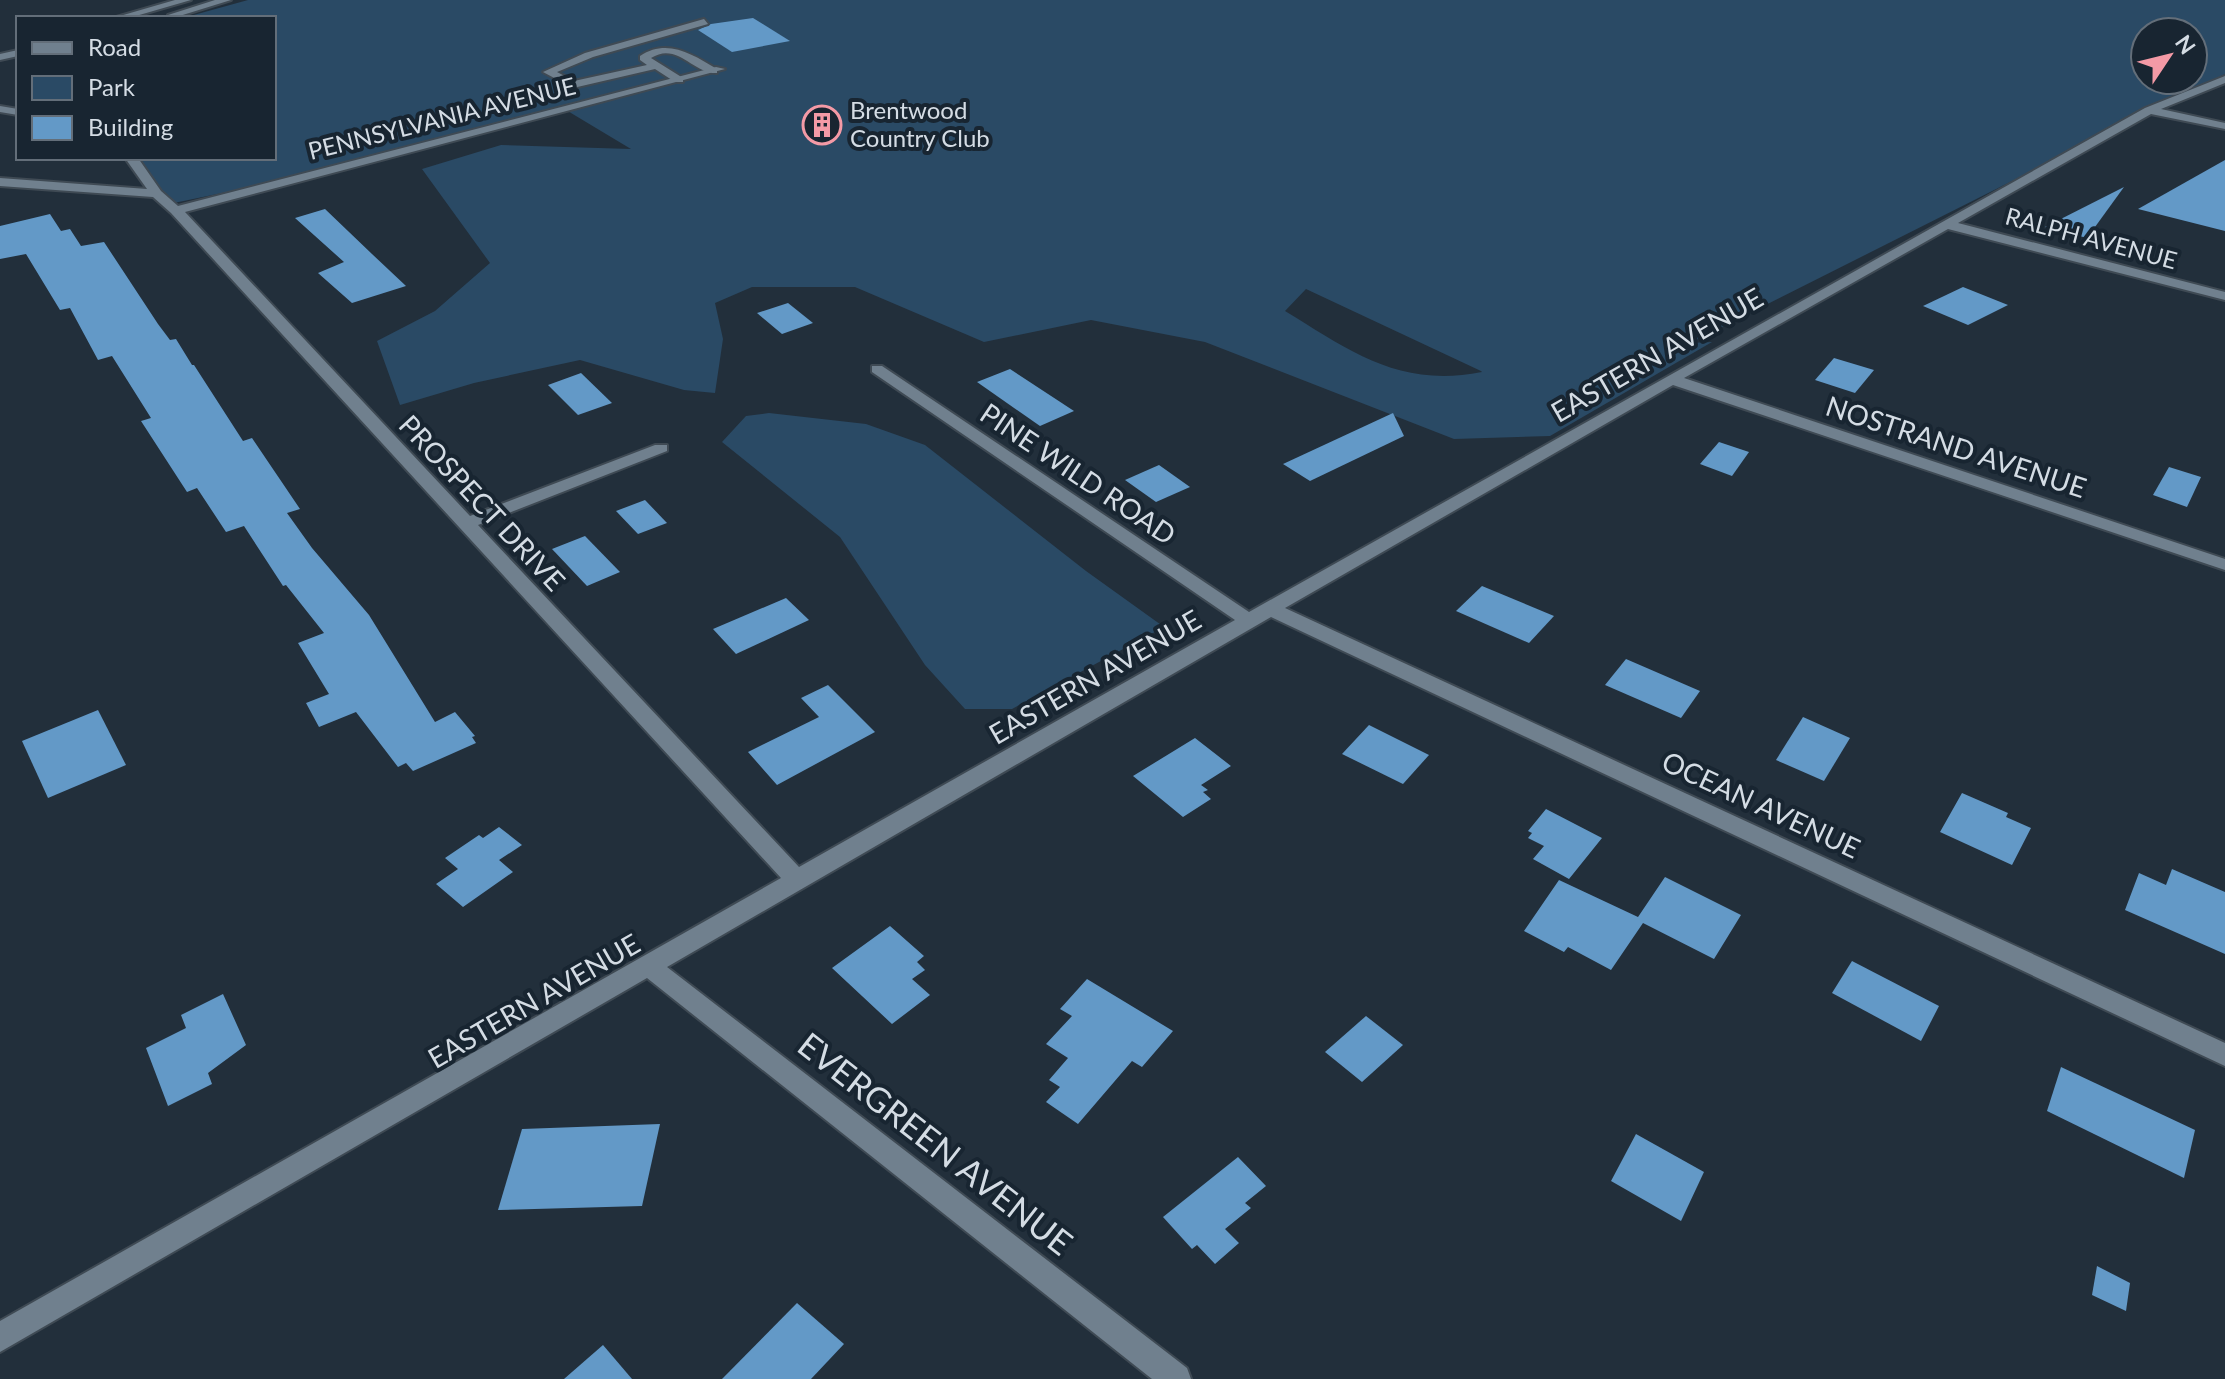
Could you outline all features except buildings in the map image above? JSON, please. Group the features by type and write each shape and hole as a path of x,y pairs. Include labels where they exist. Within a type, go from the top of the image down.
{"street":[{"path":"126,16 186,0"},
{"path":"168,16 226,0"},
{"path":"679,80 656,66 573,85 548,72 589,55 704,22"},
{"name":"PENNSYLVANIA AVENUE","path":"176,210 716,70 667,49 644,58 656,66"},
{"name":"EASTERN AVENUE","path":"0,1337 1671,379 2149,110 2225,79"},
{"path":"2149,110 2225,126"},
{"name":"PROSPECT DRIVE","path":"133,160 156,193 176,210 798,881"},
{"path":"0,182 156,193"},
{"name":"RALPH AVENUE","path":"1946,224 2225,296"},
{"name":"PINE WILD ROAD","path":"877,369 1249,621"},
{"name":"NOSTRAND AVENUE","path":"1671,379 2225,565"},
{"path":"465,524 661,448"},
{"name":"OCEAN AVENUE","path":"1271,609 2225,1055"},
{"name":"EVERGREEN AVENUE","path":"650,967 1176,1379"}],"green space":[{"name":"Brentwood Country Club","path":"248,0 2225,0 2225,74 2209,82 2209,16 2129,16 2129,96 2181,96 1690,343 1712,342 1550,436 1454,439 1205,342 1091,320 984,342 855,287 752,287 715,303 723,339 715,393 684,390 580,360 474,383 400,405 377,341 435,311 490,263 422,169 501,145 631,149 566,110 305,176 169,204 138,160 276,160 276,16 190,16","holes":["1306,289 1482,372 1452,376 1401,371 1355,353 1285,311"]},
{"path":"769,413 866,424 925,445 1086,571 1164,627 1012,709 965,709 925,665 840,537 722,442 746,416"}],"place":[{"name":"Brentwood Country Club","path":"822,125"}]}
